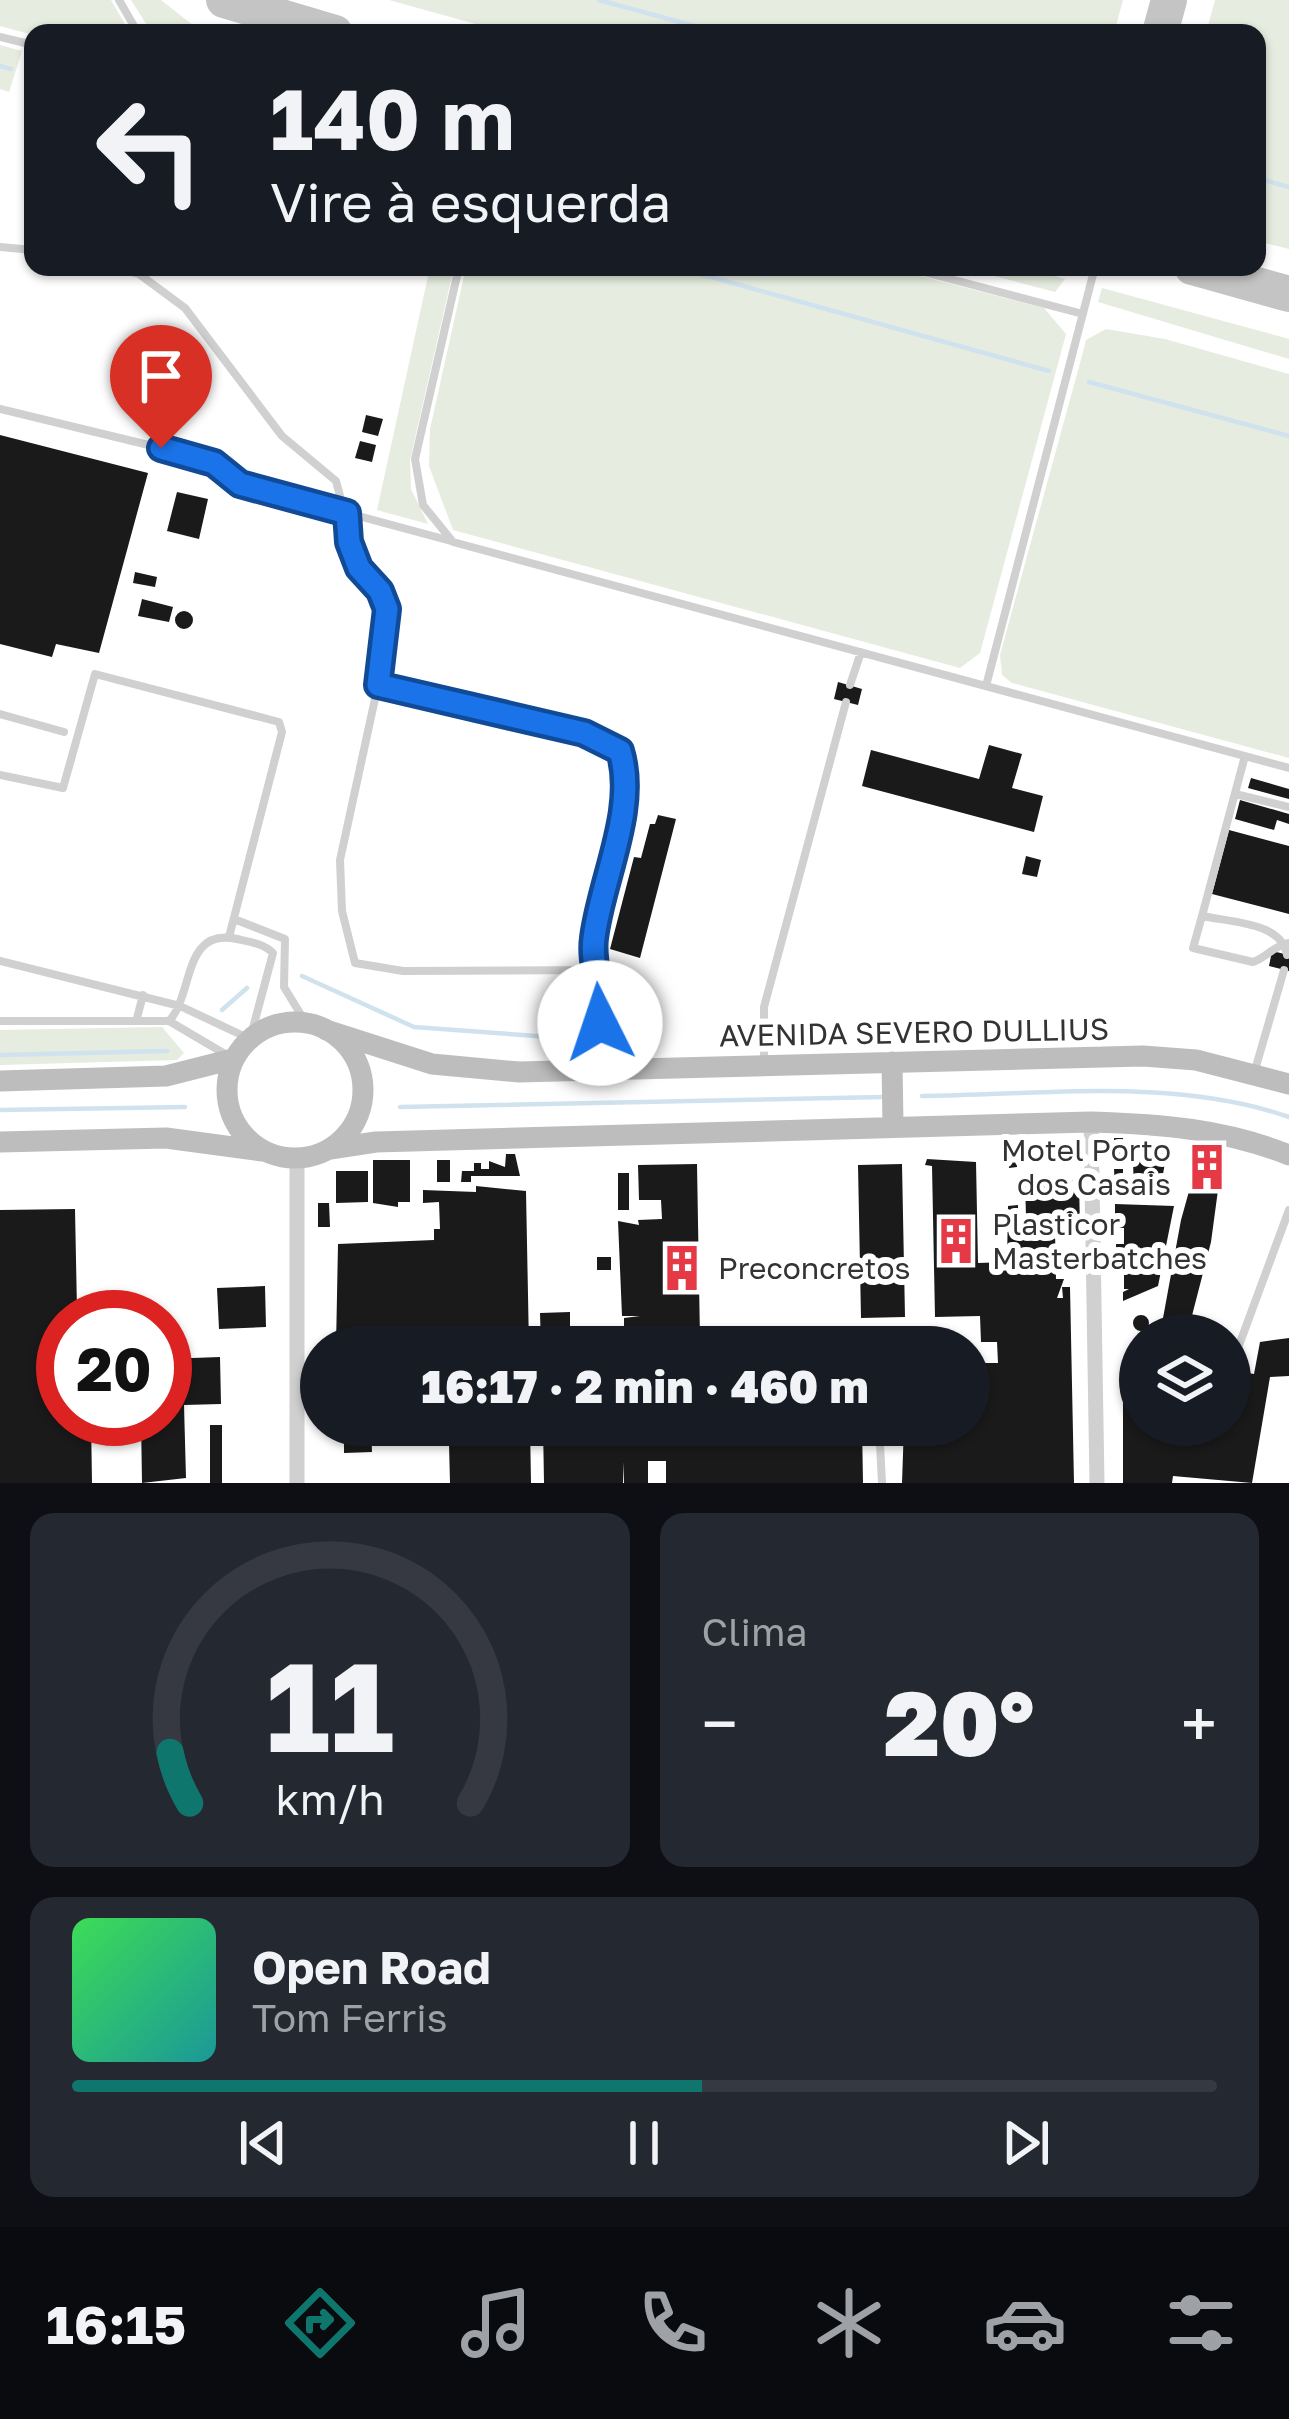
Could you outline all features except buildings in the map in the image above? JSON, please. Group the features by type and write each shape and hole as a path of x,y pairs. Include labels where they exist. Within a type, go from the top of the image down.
{"main road":[{"path":"267,1152 232,1118 226,1086 233,1059 250,1039 285,1023 316,1027 353,1055 363,1090 354,1125 330,1149"},
{"name":"AVENIDA SEVERO DULLIUS","path":"316,1027 432,1064 561,1071 1143,1056 1255,1072 1289,1084"},
{"path":"0,1081 166,1076 233,1059"},
{"path":"892,1062 893,1125"},
{"path":"0,1142 166,1138 297,1158 376,1142 1091,1122 1178,1125 1247,1138 1289,1155"}],"street":[{"path":"1091,1122 1097,1483"},
{"path":"297,1158 298,1483"}],"lane":[{"path":"142,276 185,308 282,436 336,482 359,568 380,591 387,609 378,685 340,860 342,910 355,963 404,970 598,970"},
{"path":"453,542 423,505 415,459 457,276"},
{"path":"939,276 1083,314"},
{"path":"986,686 1093,276"},
{"path":"0,409 202,458 240,484 1289,768"},
{"path":"850,686 861,652"},
{"path":"0,775 63,788 95,674 281,725 229,937"},
{"path":"378,685 584,733 620,751 624,796 592,944 603,998 600,1023 561,1071"},
{"path":"764,1065 764,1007 846,702"},
{"path":"0,715 64,732"},
{"path":"1202,916 1274,932 1287,947 1253,962 1193,948 1245,756"},
{"path":"1235,794 1289,807"},
{"path":"234,919 283,935 284,987 316,1027"},
{"path":"0,961 180,1006 250,1039 273,953 229,937 211,941 193,957 180,1006 169,1021"},
{"path":"1255,1072 1284,970"},
{"path":"137,1018 142,995"},
{"path":"0,1022 169,1021 233,1059"},
{"path":"600,1023 626,1069"},
{"path":"1251,1314 1289,1210"},
{"path":"880,1446 882,1483"}],"shaded area":[{"path":"0,0 111,0 125,24 24,24 24,33 0,26"},
{"path":"131,0 161,0 192,24 146,24"},
{"path":"389,0 1123,0 1116,24 476,24"},
{"path":"1215,0 1289,0 1289,249 1266,243 1266,24 1208,24"},
{"path":"0,45 22,51 9,92 0,89"},
{"path":"428,276 452,276 410,460 411,489 428,524 377,510"},
{"path":"464,276 920,276 1044,308 1066,334 980,653 960,668 453,530 429,466 430,429"},
{"path":"994,276 1065,279 1055,292"},
{"path":"1102,288 1289,339 1289,359 1098,302"},
{"path":"1106,329 1165,339 1289,374 1289,758 1012,683 1002,675 1000,655 1086,340"},
{"path":"162,1027 184,1053 177,1060 0,1065 0,1030"}],"waterway":[{"path":"599,0 687,24"},
{"path":"0,66 11,69"},
{"path":"1266,181 1289,187"},
{"path":"707,276 1049,371"},
{"path":"1089,382 1289,436"},
{"path":"302,976 414,1027 564,1038"},
{"path":"222,1010 247,988"},
{"path":"0,1055 167,1051"},
{"path":"922,1096 1154,1093 1200,1097 1289,1117"},
{"path":"400,1107 882,1097"},
{"path":"0,1110 185,1107"}],"taxiway":[{"path":"224,0 305,24"},
{"path":"1162,24 1169,0"},
{"path":"1224,276 1289,294"}],"place":[{"name":"Motel Porto dos Casais","path":"1207,1167"},
{"name":"Plasticor Masterbatches","path":"956,1241"},
{"name":"Preconcretos","path":"682,1268"}],"route":[{"path":"161,448 214,463 240,484 347,513 349,542 359,568 380,591 387,609 378,685 584,733 620,751 624,796 592,944 603,998 600,1023"}]}
